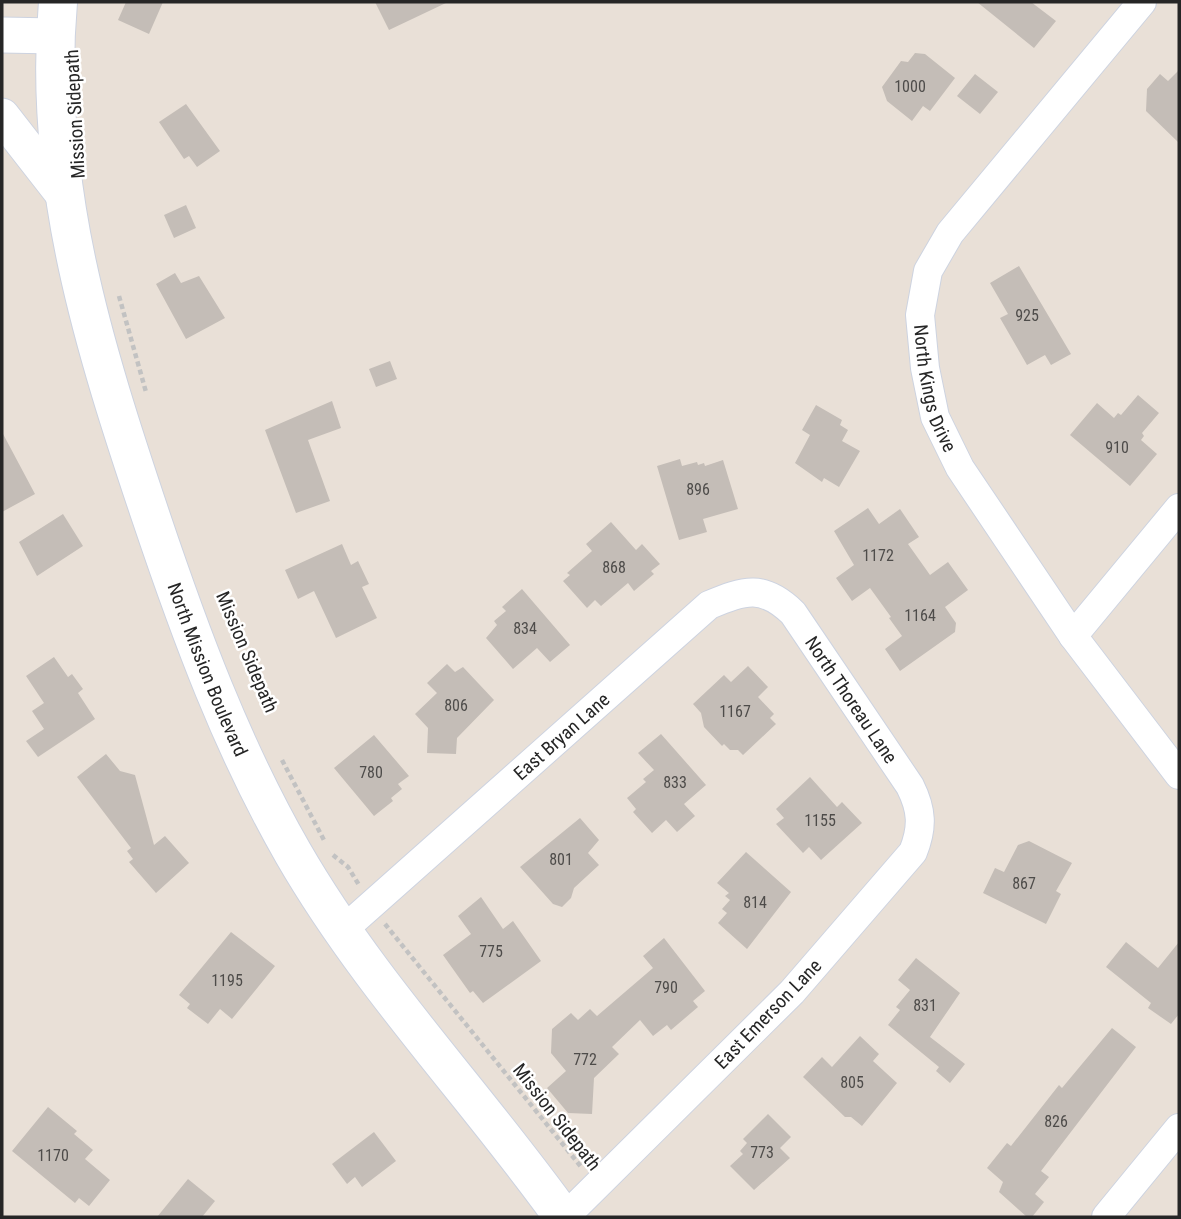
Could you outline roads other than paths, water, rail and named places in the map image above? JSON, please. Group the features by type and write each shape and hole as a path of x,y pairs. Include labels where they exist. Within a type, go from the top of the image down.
{"main road":[{"name":"North Mission Boulevard","path":"56,19 62,193 74,260 103,373 212,688 256,785 294,855 343,930 377,981 521,1158 564,1217"}],"street":[{"name":"North Kings Drive","path":"1142,2 950,233 928,271 920,315 925,368 935,416 955,458 1073,636 1179,775"},
{"path":"2,35 56,19"},
{"path":"2,116 62,193"},
{"path":"1073,636 1179,508"},
{"name":"East Bryan Lane","path":"343,930 709,605 736,594 757,591 779,599 793,613"},
{"name":"North Thoreau Lane","path":"793,613 910,786"},
{"name":"East Emerson Lane","path":"564,1217 792,992 900,870 913,852 921,832 920,806 910,786"},
{"path":"1106,1217 1179,1128"}]}
